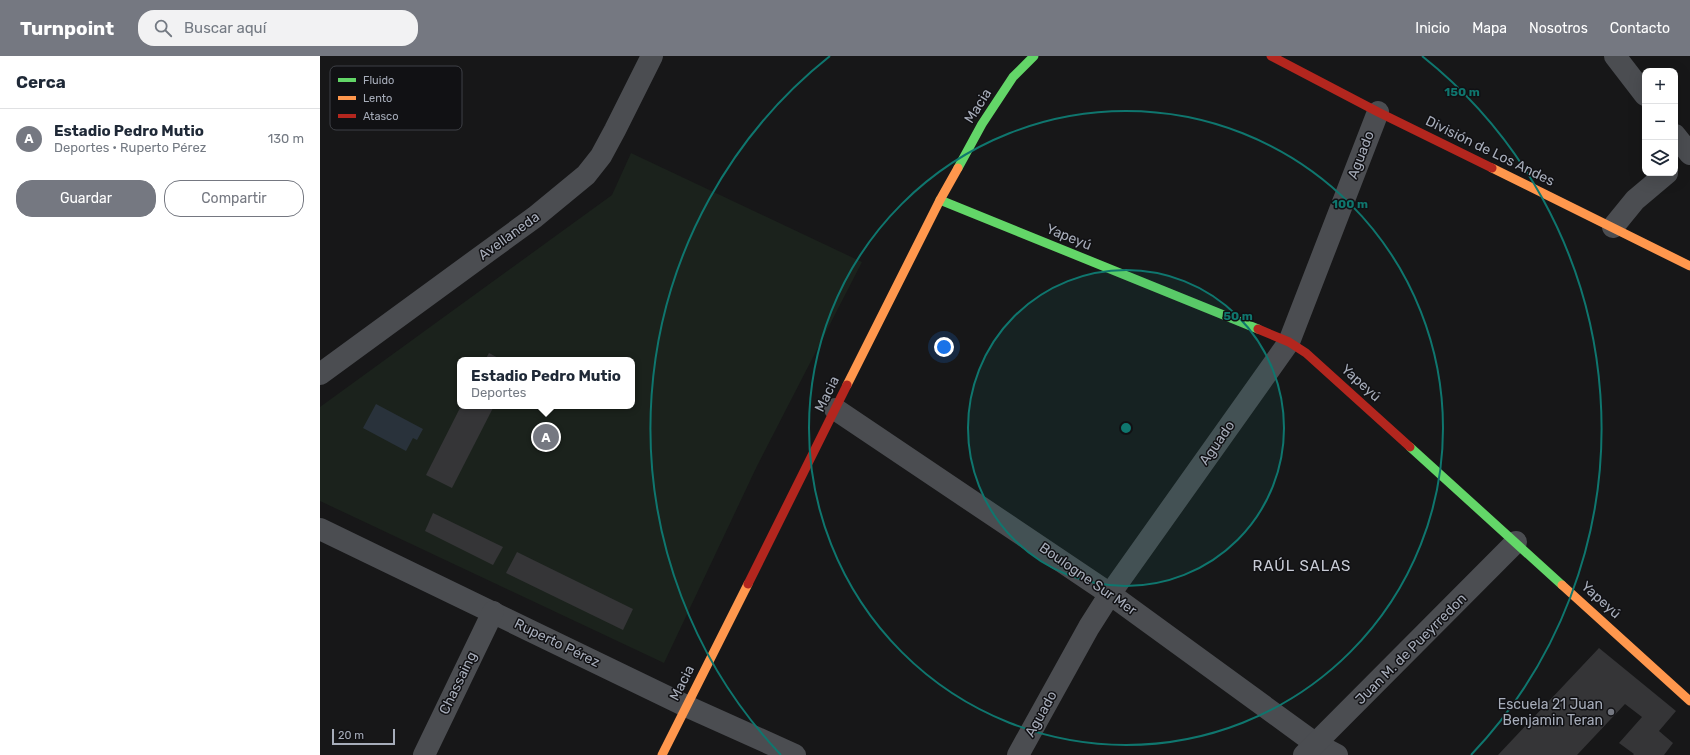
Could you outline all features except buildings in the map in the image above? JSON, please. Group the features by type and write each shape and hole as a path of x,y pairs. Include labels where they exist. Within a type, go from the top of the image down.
{"street":[{"name":"Avellaneda","path":"320,374 535,217 586,175 601,156 652,56"},
{"name":"Macia","path":"662,755 940,200 982,124 1013,77 1034,56"},
{"path":"1615,56 1642,91"},
{"name":"División de Los Andes","path":"1277,57 1378,112 1690,266"},
{"name":"Aguado","path":"1018,755 1089,627 1110,594 1289,342 1378,112"},
{"path":"1678,139 1690,154 1678,164"},
{"path":"1613,227 1635,200 1663,176"},
{"name":"Yapeyú","path":"940,200 1289,342 1317,362 1690,701"},
{"name":"Boulogne Sur Mer","path":"835,409 1110,594 1310,749 1337,755"},
{"name":"Ruperto Pérez","path":"321,533 493,612 686,706 795,755"},
{"name":"Juan M. de Pueyrredon","path":"1310,749 1516,542"},
{"name":"Chassaing","path":"424,755 493,612"}],"shaded area":[{"path":"631,153 862,262 757,466 664,663 320,501 320,407 612,195"},
{"path":"376,404 423,429 417,440 413,438 406,451 363,428"}],"traffic: fast":[{"path":"958,168 982,124 1013,77 1034,56"},
{"path":"940,200 1258,329"},
{"path":"1410,447 1562,585"}],"traffic: slow":[{"path":"847,385 940,200 958,168"},
{"path":"1492,168 1690,266"},
{"path":"662,755 748,584"},
{"path":"1562,585 1690,701"}],"traffic: jam":[{"path":"1271,56 1378,112 1492,168"},
{"path":"1258,329 1289,342 1306,353 1410,447"},
{"path":"748,584 847,385"}],"place":[{"name":"Estadio Pedro Mutio","path":"546,437"},
{"name":"Escuela 21 Juan Benjamin Teran","path":"1611,712"}],"district":[{"name":"RAÚL SALAS","path":"1302,566"}]}
